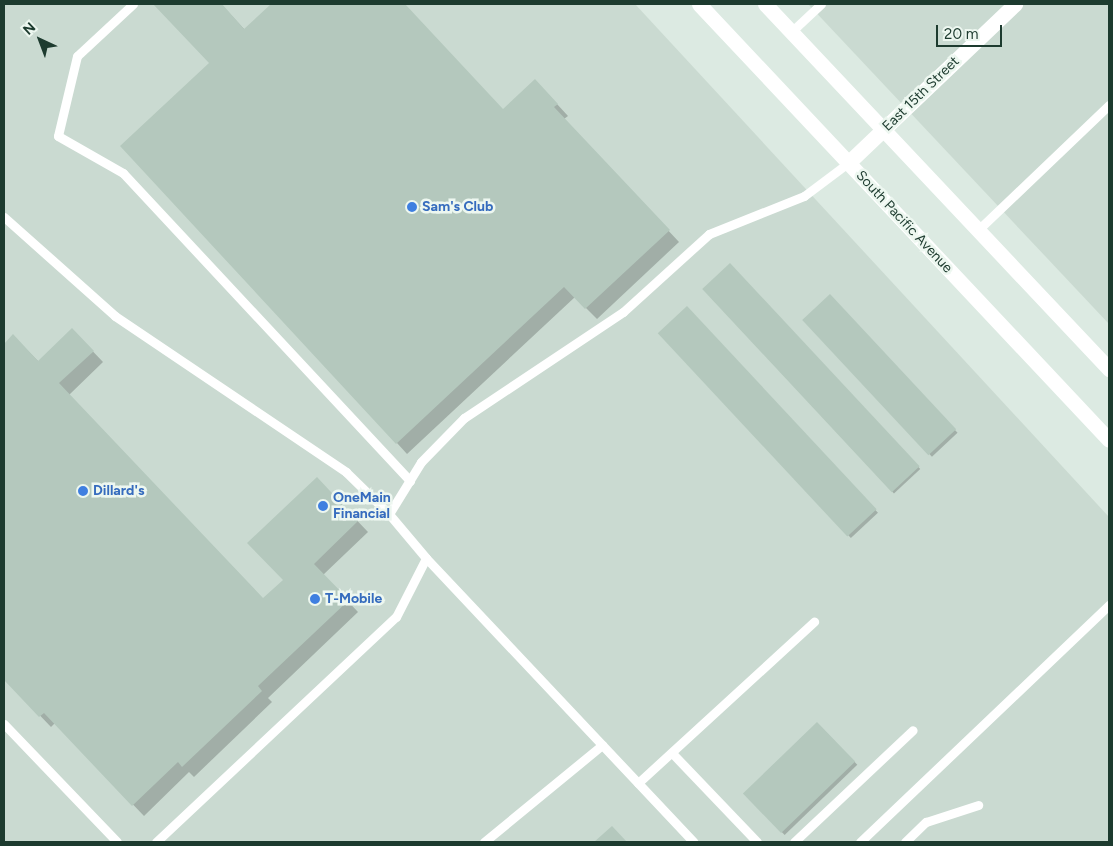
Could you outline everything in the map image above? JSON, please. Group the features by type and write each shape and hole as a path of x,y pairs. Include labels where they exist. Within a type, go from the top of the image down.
{"street":[{"name":"South Pacific Avenue","path":"699,4 1109,440"},
{"path":"765,4 1109,369"},
{"name":"East 15th Street","path":"848,163 1015,4"}],"lane":[{"path":"133,4 77,56 58,136 123,173 410,481"},
{"path":"791,32 821,4"},
{"path":"978,230 1109,105"},
{"path":"389,514 421,462 464,418 623,312 709,234 804,196 848,163"},
{"path":"4,217 115,316 346,472 389,514 426,558 694,842"},
{"path":"156,842 396,617 426,558"},
{"path":"860,842 1109,605"},
{"path":"638,783 814,622"},
{"path":"4,724 117,842"},
{"path":"794,842 913,730"},
{"path":"484,842 602,745"},
{"path":"672,753 757,842"},
{"path":"905,842 926,822 978,805"}],"shaded area":[{"path":"4,4 635,4 1109,517 1109,842 4,842"},
{"path":"808,4 1109,4 1109,324"}],"building":[{"name":"Sam's Club","path":"153,4 222,4 244,29 271,4 405,4 503,109 535,79 558,104 554,107 670,230 585,309 564,287 396,444 120,146 209,63"},
{"path":"730,263 920,466 892,492 702,289"},
{"path":"830,294 956,429 928,455 802,320"},
{"path":"687,306 877,509 847,537 658,333"},
{"name":"Dillard's","path":"72,328 94,351 59,383 263,598 283,580 247,543 317,477 358,521 314,564 349,600 258,686 262,691 182,767 178,762 132,806 44,713 39,717 4,680 4,344 13,334 38,361"},
{"path":"817,722 855,762 781,833 743,794"},
{"path":"612,826 627,842 594,842"}],"place":[{"name":"Sam's Club","path":"412,207"},
{"name":"Dillard's","path":"83,491"},
{"name":"OneMain Financial","path":"323,506"},
{"name":"T-Mobile","path":"315,599"}]}
